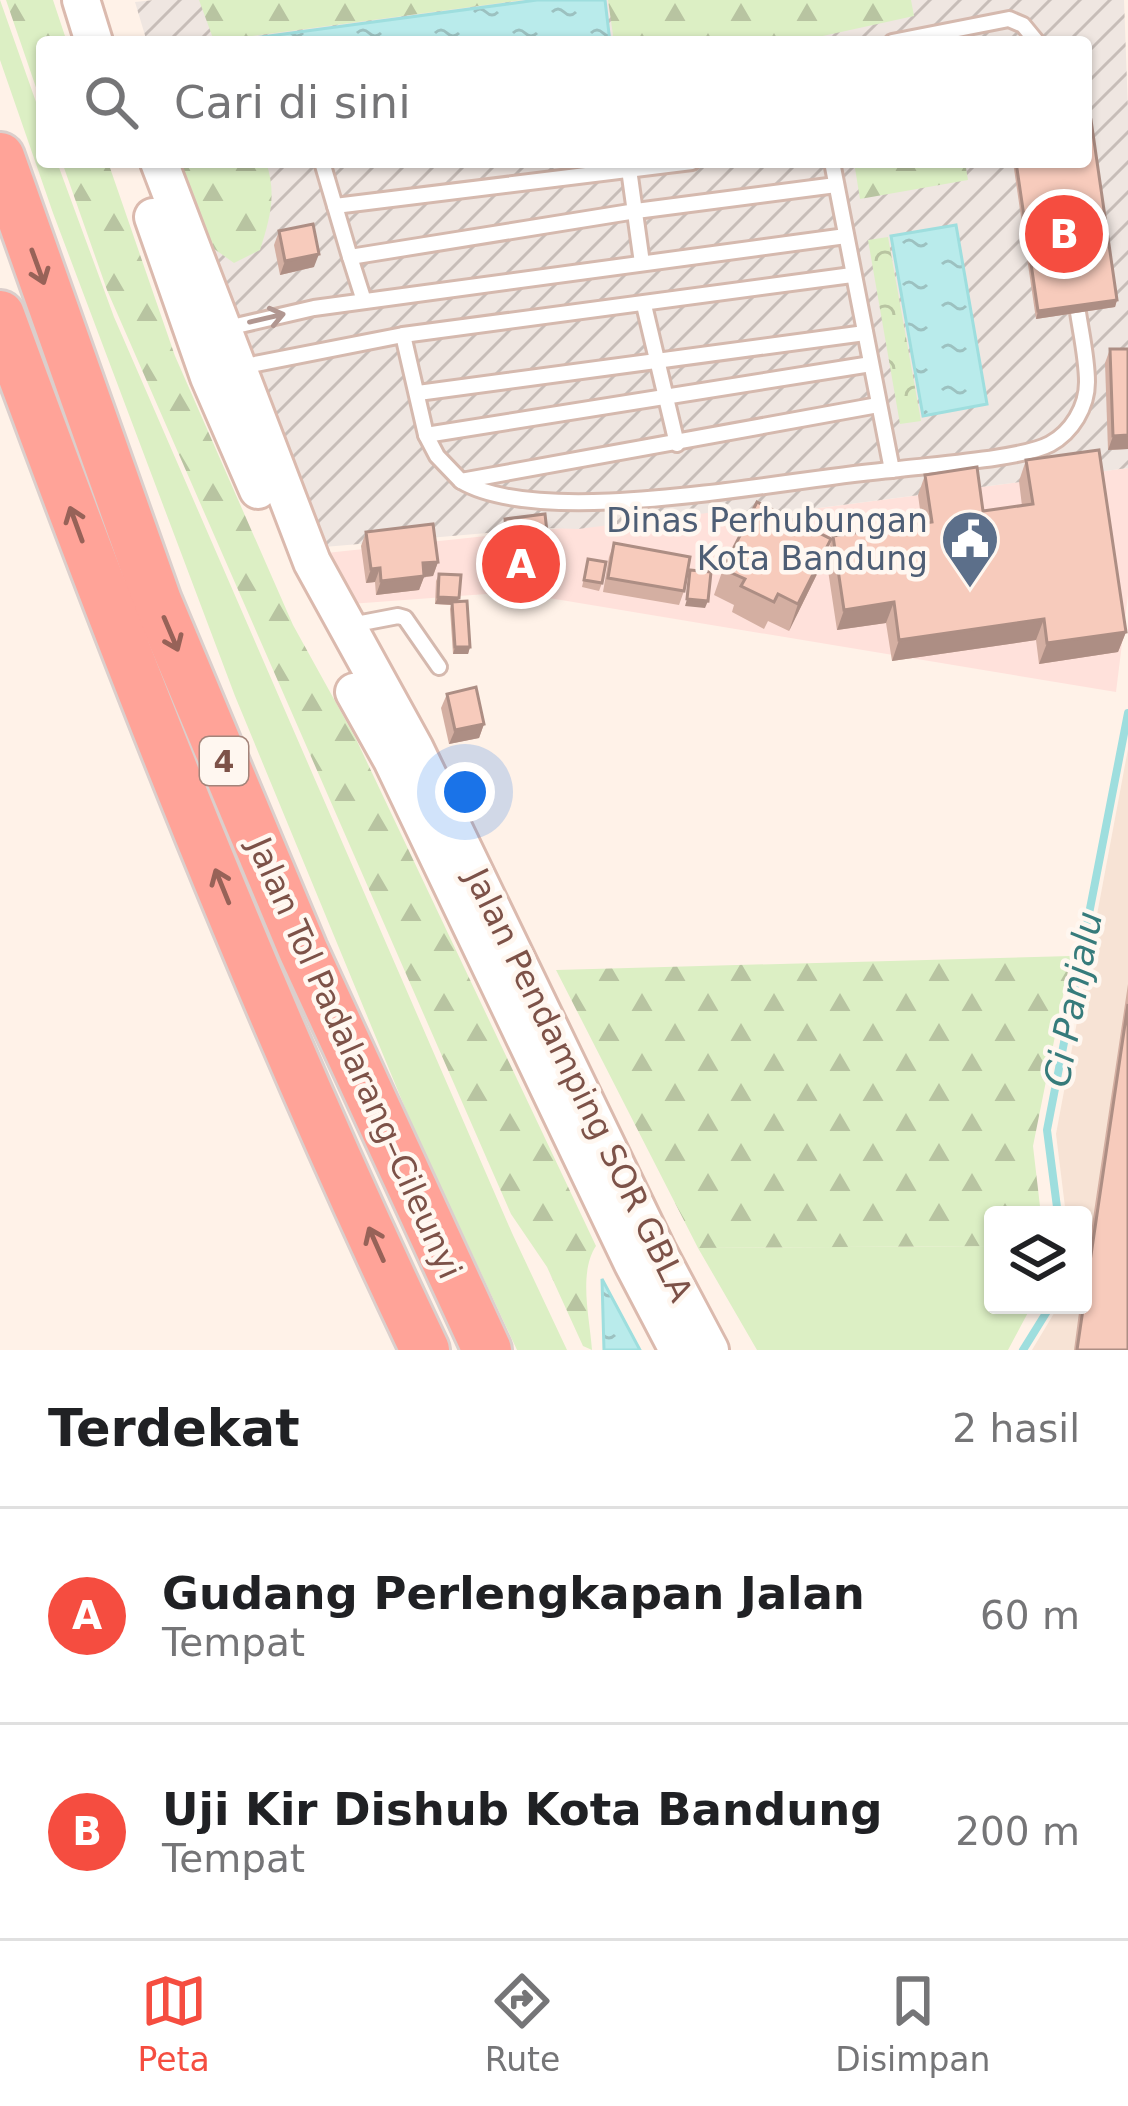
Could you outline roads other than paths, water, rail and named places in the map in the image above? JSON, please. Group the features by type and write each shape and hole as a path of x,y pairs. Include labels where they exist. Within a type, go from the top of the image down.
{"highway":[{"name":"Jalan Tol Padalarang–Cileunyi","path":"0,157 158,601 303,950 487,1350"},
{"name":"Jalan Tol Padalarang–Cileunyi","path":"0,315 101,592 226,896 425,1350"}],"street":[{"path":"81,0 92,36"},
{"path":"106,0 117,36"},
{"name":"Jalan Pendamping SOR GBLA","path":"137,168 331,650 392,760 678,1350"},
{"name":"Jalan Pendamping SOR GBLA","path":"161,168 220,329 222,373 312,562 415,749 710,1350"}],"lane":[{"path":"923,36 1009,19 1032,36"},
{"path":"326,168 364,301"},
{"path":"335,206 613,168"},
{"path":"628,168 642,263"},
{"path":"833,168 892,470"},
{"path":"350,257 836,185"},
{"path":"220,329 314,308 846,236"},
{"path":"222,373 403,335 852,275"},
{"path":"403,335 426,435 437,456 461,481 496,496 588,502 892,470 1050,444 1075,422 1083,408 1087,382 1073,279"},
{"path":"644,305 677,444"},
{"path":"418,393 865,333"},
{"path":"426,435 871,364"},
{"path":"461,481 878,405"},
{"path":"345,626 405,618 439,667"}],"water":[{"path":"537,0 605,0 609,36 269,36"},
{"path":"956,225 987,404 923,416 891,236"},
{"path":"602,1279 640,1350 604,1350"}],"waterway":[{"name":"Ci Panjalu","path":"1057,1206 1047,1130 1128,713"},
{"name":"Ci Panjalu","path":"1023,1350 1045,1314"}],"place":[{"name":"Uji Kir Dishub Kota Bandung","path":"1064,234"},
{"name":"Gudang Perlengkapan Jalan","path":"521,564"},
{"name":"Dinas Perhubungan Kota Bandung","path":"970,590"}]}
